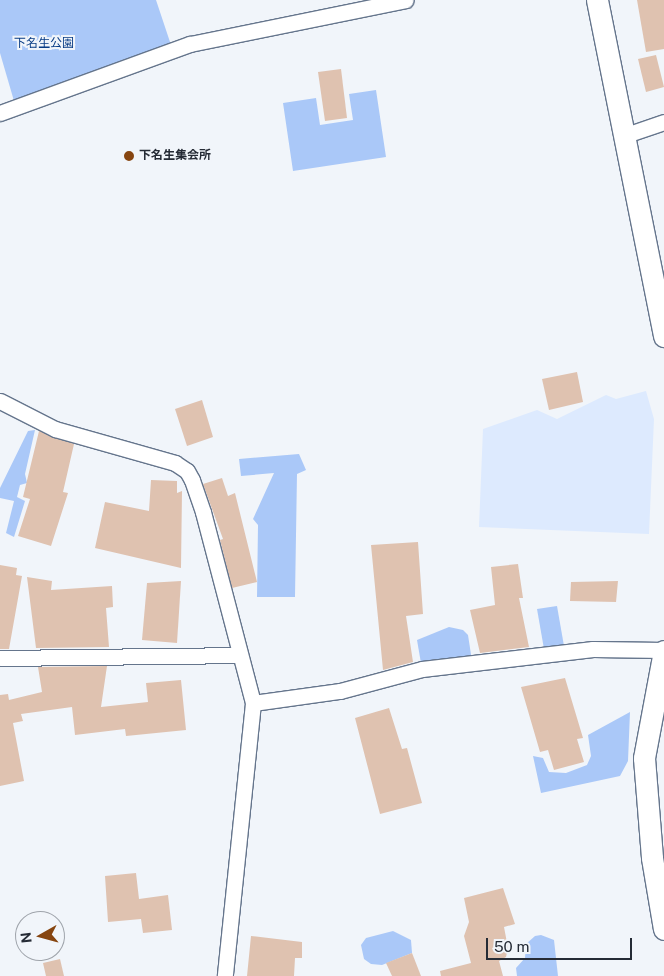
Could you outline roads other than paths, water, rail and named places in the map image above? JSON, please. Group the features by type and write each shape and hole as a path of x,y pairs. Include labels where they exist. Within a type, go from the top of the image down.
{"street":[{"path":"0,113 190,44 406,0"},
{"path":"597,0 664,336"},
{"path":"623,136 664,122"},
{"path":"0,401 56,429 148,454 186,471 203,512 253,703 224,976"},
{"path":"253,703 340,690 422,669 593,648 664,651 644,758 652,858 664,929"},
{"path":"0,658 239,655"}],"place":[{"name":"下名生集会所","path":"129,156"}],"park label":[{"name":"下名生公園","path":"44,44"}]}
